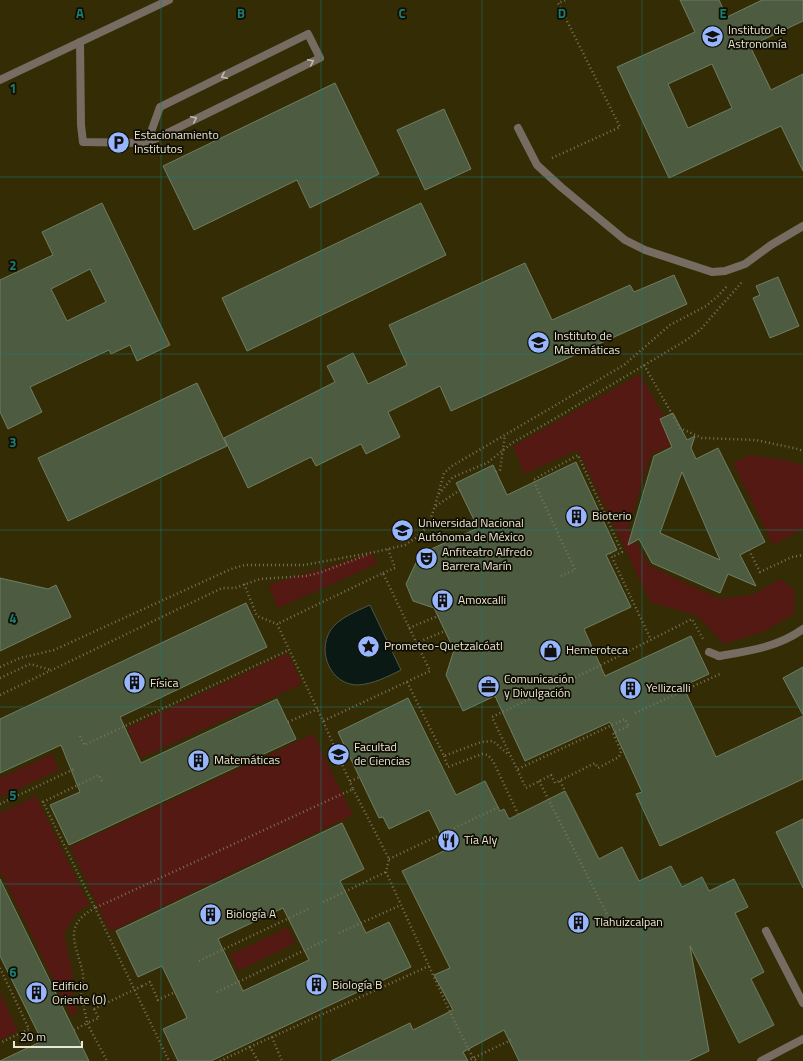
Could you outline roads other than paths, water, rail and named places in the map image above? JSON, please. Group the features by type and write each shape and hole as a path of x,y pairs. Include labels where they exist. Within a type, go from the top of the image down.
{"street":[{"path":"0,80 170,0"},
{"path":"80,42 81,125 83,142 147,143 320,58 308,34 160,107 147,143"},
{"path":"518,128 537,165 625,240 645,250 712,272 725,271 745,264 771,245 803,226"},
{"path":"710,652 719,656 774,645 803,629"},
{"path":"766,931 803,1003"},
{"path":"761,1061 803,1039"}],"place":[{"name":"Instituto de Astronomía","path":"712,37"},
{"name":"Estacionamiento Institutos","path":"118,142"},
{"name":"Instituto de Matemáticas","path":"539,343"},
{"name":"Bioterio","path":"576,516"},
{"name":"Universidad Nacional Autónoma de México","path":"402,530"},
{"name":"Anfiteatro Alfredo Barrera Marín","path":"427,559"},
{"name":"Amoxcalli","path":"443,600"},
{"name":"Prometeo-Quetzalcóatl","path":"369,646"},
{"name":"Hemeroteca","path":"550,650"},
{"name":"Física","path":"134,683"},
{"name":"Comunicación y Divulgación","path":"489,686"},
{"name":"Yellizcalli","path":"630,688"},
{"name":"Facultad de Ciencias","path":"339,754"},
{"name":"Matemáticas","path":"199,760"},
{"name":"Tía Aly","path":"448,840"},
{"name":"Biología A","path":"211,914"},
{"name":"Tlahuizcalpan","path":"578,922"},
{"name":"Biología B","path":"316,985"},
{"name":"Edificio Oriente (O)","path":"37,993"}]}
